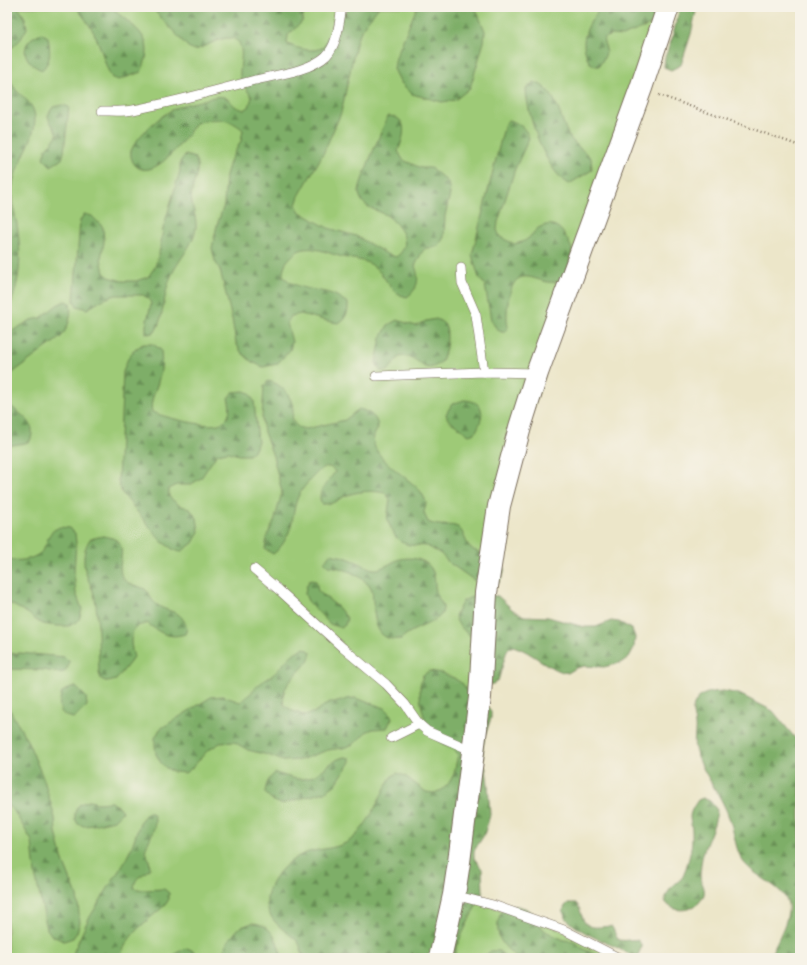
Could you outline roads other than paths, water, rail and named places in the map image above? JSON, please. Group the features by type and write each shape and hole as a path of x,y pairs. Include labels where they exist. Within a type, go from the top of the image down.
{"main road":[{"path":"440,958 454,895 474,751 480,696 486,592 499,506 520,427 537,373 641,88 668,7"}],"lane":[{"path":"102,111 131,110 227,88 317,63 327,55 334,44 342,7"},
{"path":"461,268 462,283 476,315 484,372"},
{"path":"376,376 484,372 537,373"},
{"path":"254,569 386,684 419,724 428,731 474,751"},
{"path":"391,738 419,724"},
{"path":"454,895 493,905 564,930 619,958"}]}
